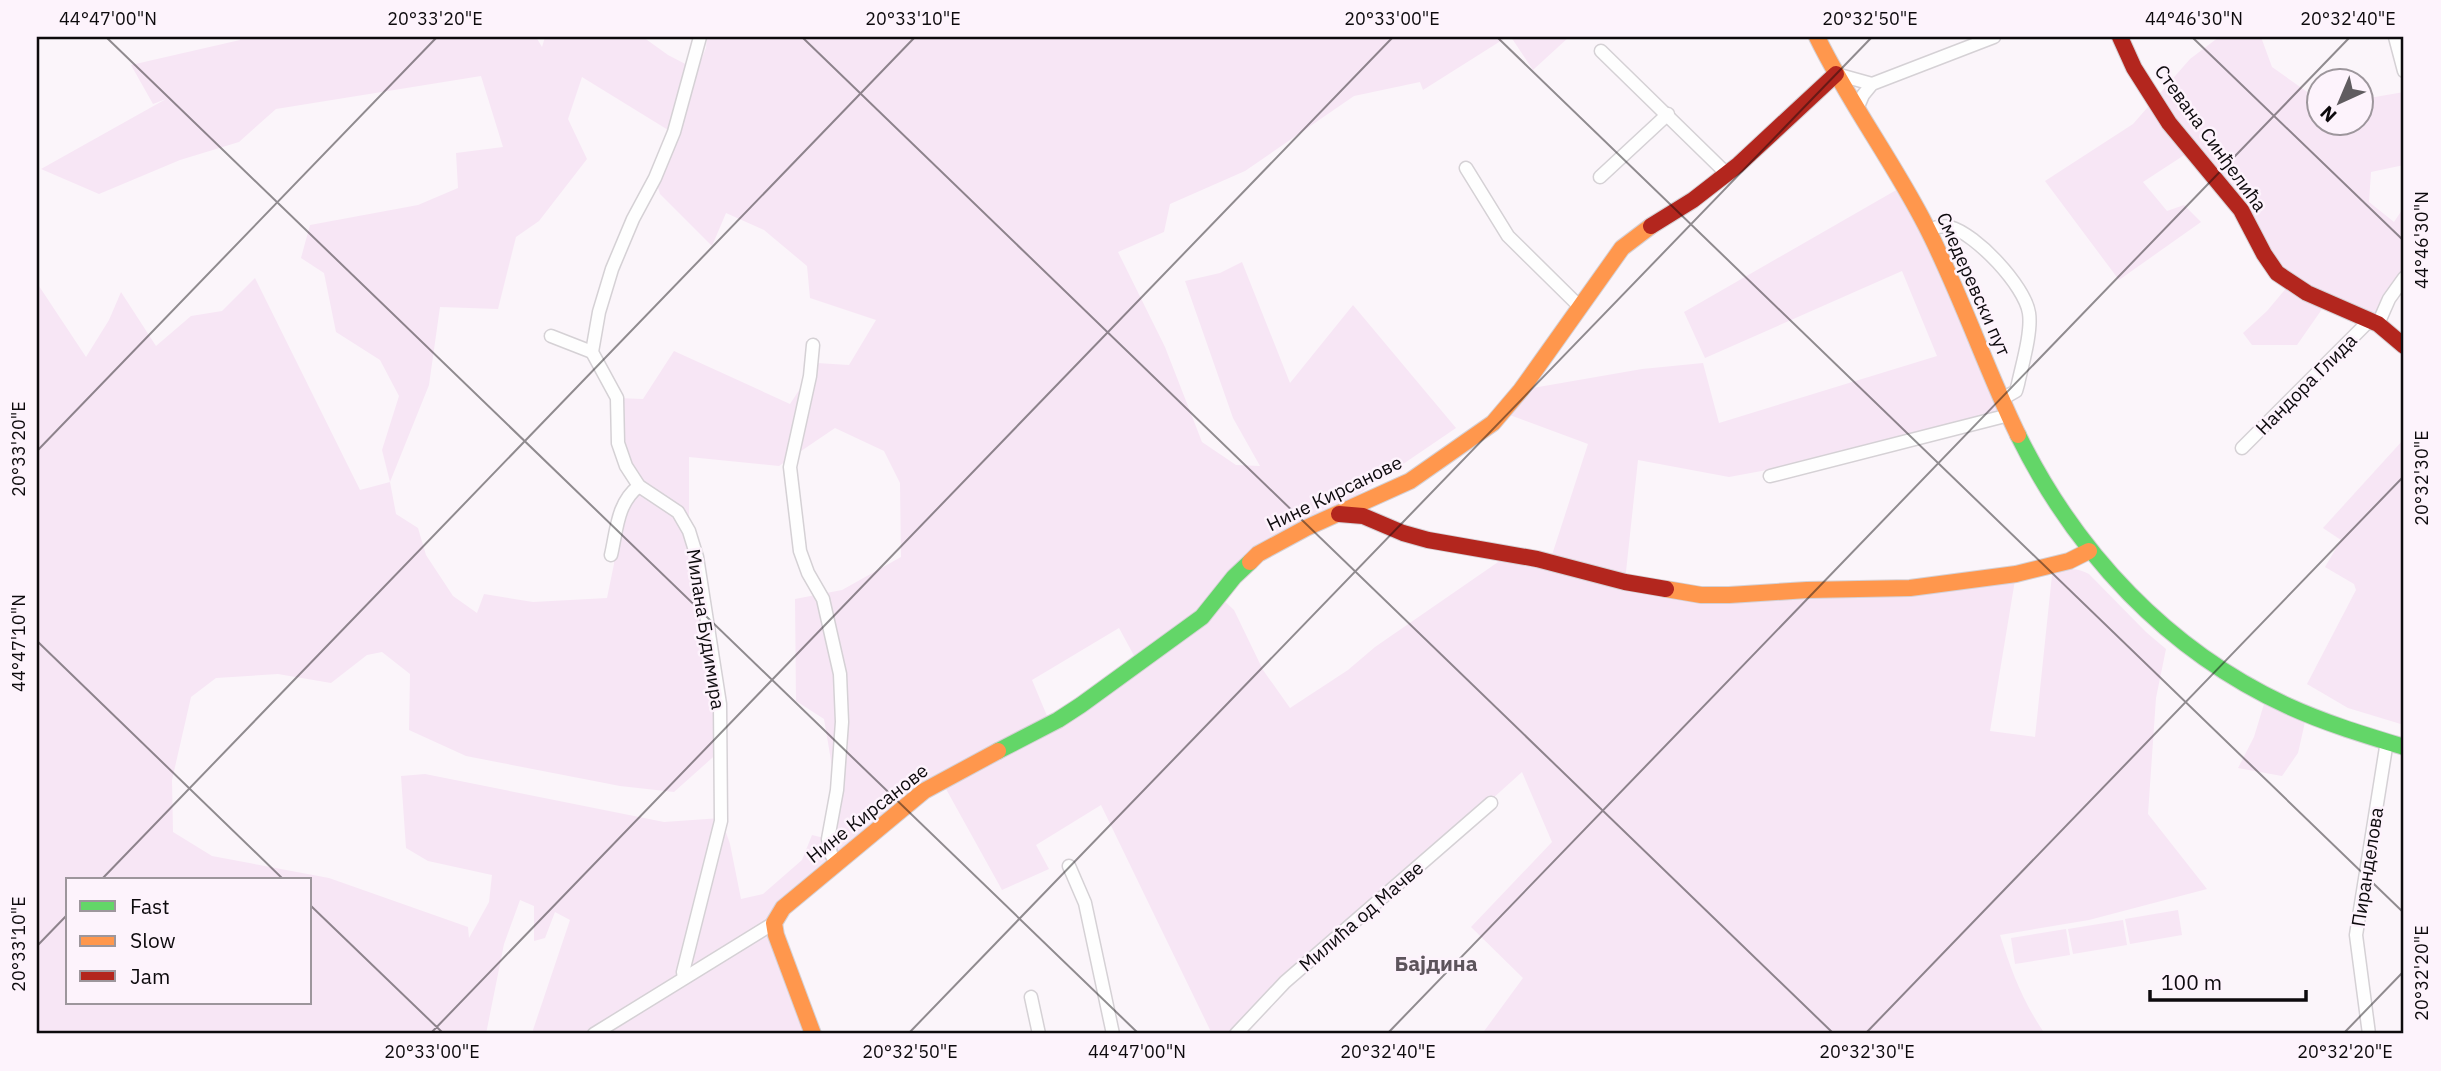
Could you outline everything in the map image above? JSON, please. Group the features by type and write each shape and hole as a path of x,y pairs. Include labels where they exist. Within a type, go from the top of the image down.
{"street":[{"path":"551,336 592,352 598,312 612,269 674,132 699,37"},
{"name":"Смедеревски пут","path":"1817,37 1836,74 1905,185 1929,230 2009,415 2046,488 2089,551 2155,620 2221,670 2286,706 2404,747"},
{"path":"1857,109 1872,84 1994,37"},
{"name":"Стевана Синђелића","path":"2120,37 2134,68 2162,112 2241,210 2277,273 2307,293 2374,322 2404,346"},
{"path":"2395,37 2404,71"},
{"path":"1601,51 1727,174"},
{"path":"1836,74 1872,84"},
{"name":"Нине Кирсанове","path":"594,1034 774,923 783,908 916,797 941,780 1051,724 1081,705 1202,617 1230,582 1258,554 1333,515 1409,481 1493,424 1521,390 1610,263 1628,242 1690,202 1727,174 1768,140 1836,74"},
{"path":"1600,177 1668,114"},
{"path":"1466,168 1507,236 1580,307"},
{"path":"1929,230 1945,226 1959,230 1999,263 2023,296 2030,314 2018,384 2015,391 2002,399"},
{"name":"Нандора Глида","path":"2242,448 2374,322 2404,278"},
{"path":"813,345 810,376 790,467 800,551 808,573 823,598 840,674 842,722 836,790 828,839 836,863"},
{"name":"Милана Будимира","path":"592,352 617,398 618,443 626,466 639,486 678,512 689,531 696,556 720,704 721,821 683,972 684,978"},
{"path":"1770,476 2009,415"},
{"path":"611,555 623,503 639,486"},
{"path":"1333,515 1352,513 1428,540 1537,559 1625,582 1701,595 1910,588 2016,574 2069,561 2089,551"},
{"name":"Пиранделова","path":"2369,1034 2356,935 2387,741"},
{"name":"Милића од Мачве","path":"1236,1034 1293,975 1491,803"},
{"path":"1069,866 1085,903 1113,1034"},
{"path":"774,923 813,1034"},
{"path":"1031,997 1039,1034"}],"shaded area":[{"path":"240,37 536,37 542,47 545,37 643,37 668,55 697,70 706,48 707,37 1507,37 1423,90 1420,82 1354,96 1245,171 1170,204 1164,232 1118,252 1165,347 1202,442 1236,465 1260,466 1233,418 1185,281 1220,273 1242,262 1290,383 1353,305 1456,428 1290,541 1258,554 1220,597 1234,610 1263,670 1290,708 1348,670 1375,647 1501,560 1551,558 1588,444 1507,414 1521,390 1642,369 1703,363 1719,423 1937,356 1902,271 1705,358 1684,312 1905,185 2009,415 1770,476 1767,470 1729,477 1638,460 1625,581 1729,595 2016,574 1990,731 2035,737 2052,575 2071,569 2089,574 2166,649 2156,698 2148,814 2207,889 2089,920 2000,935 2019,987 2045,1034 1482,1034 1523,978 1471,927 1552,842 1522,772 1236,1034 1212,1034 1101,805 1036,845 1049,869 1002,890 941,780 774,923 813,1034 534,1034 533,1030 570,920 555,912 545,938 534,941 534,906 520,900 504,944 486,1034 37,1034 37,283 86,357 109,320 121,292 156,346 191,316 222,311 255,278 360,490 390,482 382,450 399,396 380,360 336,332 324,273 301,258 310,225 418,205 458,188 456,153 503,147 481,76 276,109 239,142 180,160 99,194 41,169 166,99 153,104 131,65 240,40","holes":["582,77 673,133 655,178 660,194 712,246 726,213 764,230 807,266 810,298 876,320 849,365 817,363 790,404 674,351 643,399 617,398 626,466 639,486 623,503 614,542 614,564 607,598 533,602 484,594 477,613 453,596 426,555 418,528 396,514 390,482 429,385 440,307 498,309 516,237 539,221 587,159 568,119","835,428 884,451 900,483 901,557 842,590 795,599 796,701 824,719 836,790 828,839 812,835 802,860 763,894 741,899 730,844 721,818 664,822 425,774 401,776 406,848 428,861 492,875 489,902 469,938 468,927 329,878 212,856 173,832 172,780 191,697 216,678 278,674 331,683 367,655 382,652 410,674 409,730 466,756 620,786 674,792 721,750 689,531 689,457 779,466","1119,628 1138,663 1050,723 1032,680"]},
{"path":"1511,37 1569,37 1533,70"},
{"path":"2219,37 2261,37 2272,67 2304,90 2304,136 2374,136 2374,97 2404,92 2404,165 2371,172 2369,202 2394,222 2404,207 2404,278 2378,324 2327,302 2297,345 2252,345 2243,333 2267,311 2294,279 2281,268 2192,150 2143,182 2167,211 2184,205 2201,222 2119,280 2045,181 2133,124 2190,59"},
{"path":"2404,439 2404,725 2348,708 2307,684 2356,590 2354,584 2325,567 2341,540 2323,528"},
{"path":"2264,704 2305,722 2298,753 2282,776 2238,768 2254,737"},
{"path":"2178,910 2182,935 2130,944 2125,919"},
{"path":"2123,920 2127,945 2073,954 2068,929"},
{"path":"2066,929 2070,955 2015,964 2011,938"}],"traffic: fast":[{"path":"2018,435 2041,478 2097,558 2165,627 2203,657 2288,706 2404,747"},
{"path":"998,751 1081,705 1202,617 1234,577 1250,562"}],"traffic: slow":[{"path":"1817,37 1926,226 2018,435"},
{"path":"1250,562 1258,554 1306,528 1410,481 1493,423 1521,390 1622,248 1651,226"},
{"path":"1666,589 1701,595 1729,595 1910,588 2016,574 2069,561 2089,551"},
{"path":"813,1034 776,935 774,923 783,908 924,791 998,751"}],"traffic: jam":[{"path":"2120,37 2134,68 2169,123 2241,210 2277,273 2307,293 2378,324 2404,346"},
{"path":"1651,226 1693,200 1738,165 1836,74"},
{"path":"1339,514 1363,516 1428,540 1537,559 1625,582 1666,589"}],"district":[{"name":"Бајдина","path":"1436,964"}]}
